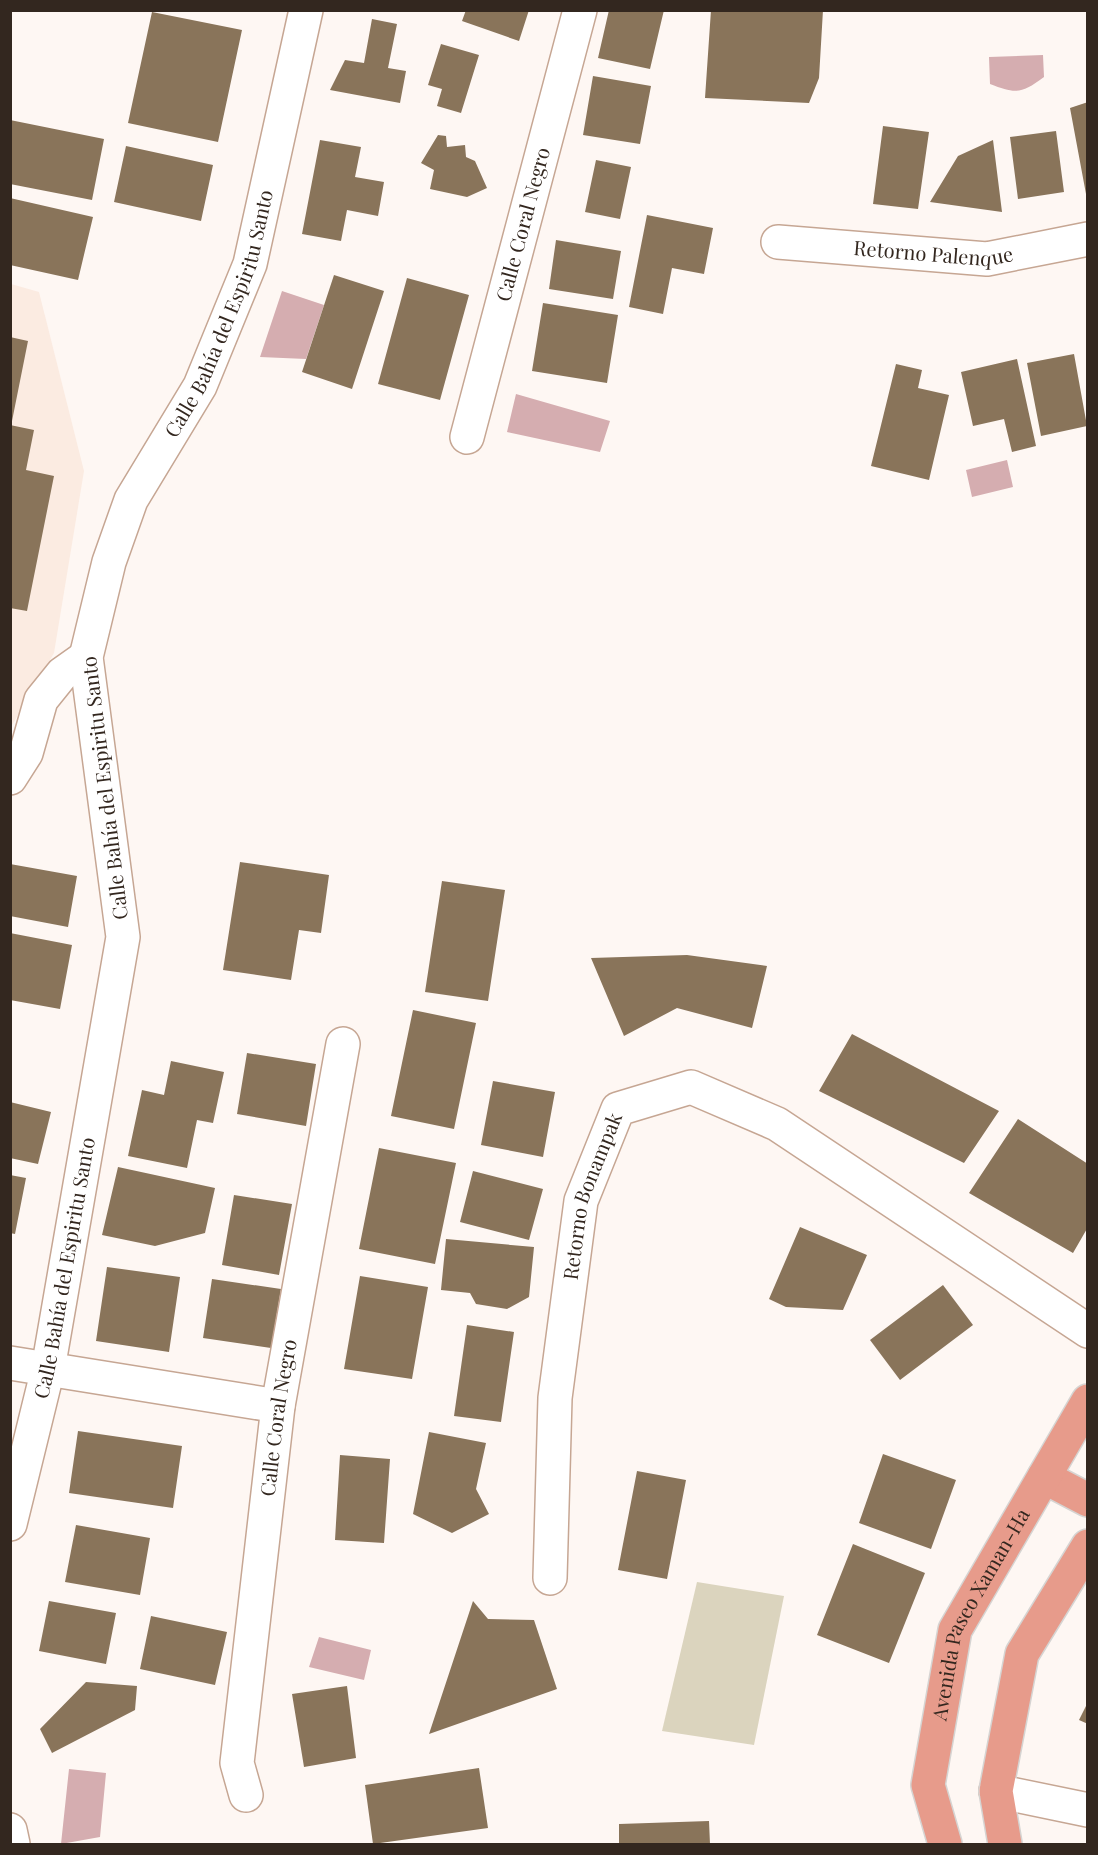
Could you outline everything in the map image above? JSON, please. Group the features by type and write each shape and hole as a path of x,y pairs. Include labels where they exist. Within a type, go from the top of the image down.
{"main road":[{"name":"Avenida Paseo Xaman-Ha","path":"945,1845 928,1785 955,1630 1088,1401"},
{"path":"1044,1477 1088,1500"},
{"path":"1005,1845 996,1791 1022,1654 1088,1546"}],"street":[{"name":"Calle Bahía del Espiritu Santo","path":"10,1524 48,1369 123,937 86,657 109,562 131,500 200,386 250,264 306,10"},
{"name":"Calle Coral Negro","path":"467,437 580,10"},
{"name":"Retorno Palenque","path":"778,242 987,259 1088,239"},
{"path":"10,778 26,753 41,700 62,674 86,657"},
{"name":"Calle Coral Negro","path":"246,1794 237,1763 278,1406 343,1044"},
{"name":"Retorno Bonampak","path":"550,1578 555,1398 581,1201 618,1109 692,1087 777,1124 1088,1331"},
{"path":"10,1363 278,1406"},
{"path":"996,1791 1088,1810"},
{"path":"10,1830 13,1845"}],"shaded area":[{"path":"1043,55 1044,77 1030,87 1012,91 990,84 989,57"},
{"path":"11,284 39,292 84,471 54,653 11,727"},
{"path":"282,291 324,305 306,359 260,357"},
{"path":"516,394 610,421 600,452 507,432"},
{"path":"1007,460 1013,487 972,497 966,470"},
{"path":"697,1582 784,1596 754,1745 662,1731"},
{"path":"319,1637 371,1650 364,1680 309,1667"},
{"path":"69,1769 106,1773 100,1837 61,1844"}],"building":[{"path":"466,10 529,10 519,41 462,21"},
{"path":"609,10 664,10 650,69 598,58"},
{"path":"711,10 823,10 819,78 809,103 705,98"},
{"path":"152,12 242,30 218,142 128,123"},
{"path":"372,19 397,24 388,68 406,71 400,103 330,90 345,60 364,63"},
{"path":"441,44 479,55 461,113 437,106 442,89 428,85"},
{"path":"593,76 651,86 640,144 583,135"},
{"path":"1088,102 1088,194 1086,194 1070,108"},
{"path":"10,120 104,139 92,200 10,184"},
{"path":"883,126 929,132 918,209 873,204"},
{"path":"1056,131 1064,192 1018,199 1010,137"},
{"path":"438,135 446,136 447,147 465,145 466,157 475,161 487,188 467,197 430,189 434,170 421,163"},
{"path":"320,140 361,147 355,177 384,182 378,216 347,210 341,241 302,234"},
{"path":"993,140 1002,212 930,202 958,156"},
{"path":"126,146 213,165 201,221 114,202"},
{"path":"596,160 631,167 620,219 585,212"},
{"path":"10,198 93,217 78,280 10,265"},
{"path":"647,215 713,228 704,274 672,268 663,314 629,307"},
{"path":"556,240 621,251 613,299 549,289"},
{"path":"334,275 384,291 352,389 302,372"},
{"path":"407,278 469,295 440,400 378,384"},
{"path":"543,303 618,315 607,383 532,371"},
{"path":"10,337 28,341 12,421 10,420"},
{"path":"1074,354 1087,426 1041,436 1027,363"},
{"path":"1017,359 1036,446 1012,452 1004,419 973,426 961,372"},
{"path":"896,364 922,370 918,388 949,395 929,480 871,466"},
{"path":"10,425 34,430 26,470 54,476 27,611 10,608"},
{"path":"240,862 329,875 321,933 299,930 291,980 223,970"},
{"path":"10,864 77,876 68,927 10,916"},
{"path":"442,881 505,890 488,1001 425,992"},
{"path":"10,933 72,945 60,1009 10,1000"},
{"path":"687,955 767,966 752,1028 677,1008 624,1036 591,958"},
{"path":"413,1010 476,1023 454,1129 391,1116"},
{"path":"852,1034 999,1111 964,1163 819,1091"},
{"path":"247,1053 316,1064 306,1126 237,1114"},
{"path":"171,1061 224,1072 213,1123 197,1120 187,1168 128,1156 142,1090 164,1095"},
{"path":"493,1081 555,1092 543,1157 481,1145"},
{"path":"10,1102 51,1112 38,1164 10,1158"},
{"path":"1018,1119 1088,1164 1088,1227 1073,1253 969,1193"},
{"path":"379,1148 456,1163 435,1264 359,1249"},
{"path":"118,1167 215,1188 205,1233 155,1246 102,1235"},
{"path":"473,1171 543,1189 529,1240 460,1222"},
{"path":"10,1175 26,1178 15,1234 10,1233"},
{"path":"234,1195 292,1204 279,1275 222,1265"},
{"path":"800,1227 867,1255 843,1310 786,1307 769,1299"},
{"path":"446,1239 534,1247 529,1297 507,1309 476,1304 470,1293 441,1290"},
{"path":"107,1267 180,1277 169,1352 96,1341"},
{"path":"360,1276 428,1287 412,1379 344,1369"},
{"path":"212,1279 281,1289 271,1348 203,1338"},
{"path":"943,1285 973,1325 900,1380 870,1340"},
{"path":"467,1325 514,1332 501,1422 454,1416"},
{"path":"78,1431 182,1446 173,1508 69,1493"},
{"path":"429,1432 486,1443 476,1489 489,1514 452,1533 413,1514"},
{"path":"883,1454 956,1480 931,1549 859,1523"},
{"path":"340,1455 390,1459 384,1543 335,1540"},
{"path":"637,1471 686,1480 667,1579 618,1570"},
{"path":"76,1525 150,1538 140,1595 65,1582"},
{"path":"853,1544 925,1573 889,1663 817,1635"},
{"path":"49,1601 116,1613 106,1664 39,1651"},
{"path":"473,1601 488,1619 534,1620 557,1689 429,1734"},
{"path":"151,1616 227,1632 215,1685 140,1669"},
{"path":"86,1682 137,1686 135,1710 52,1753 40,1729"},
{"path":"347,1686 356,1758 304,1767 292,1694"},
{"path":"1088,1702 1088,1724 1079,1720"},
{"path":"479,1768 488,1828 373,1844 365,1785"},
{"path":"709,1821 710,1844 619,1844 619,1824"}]}
